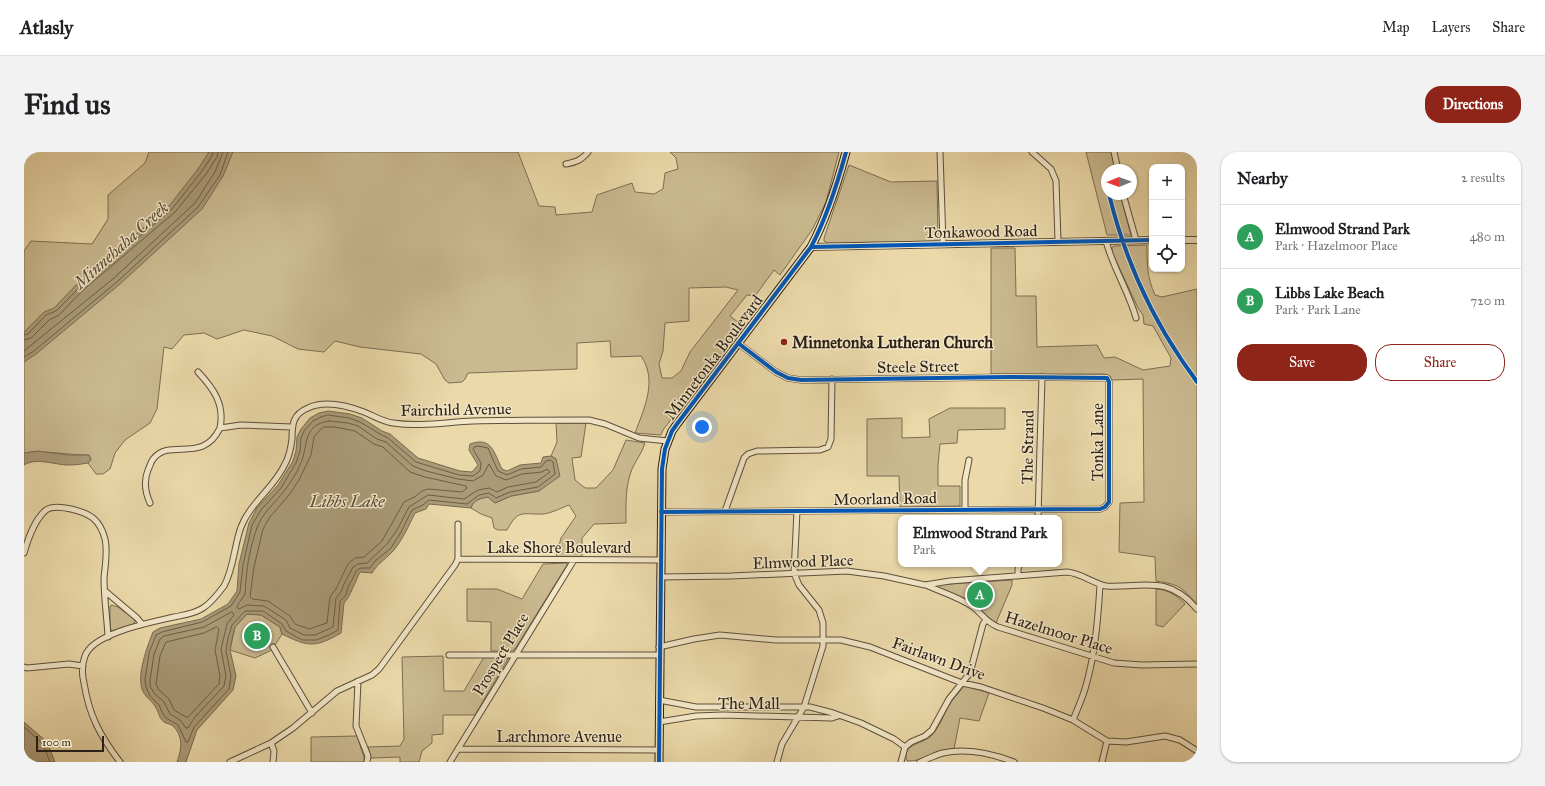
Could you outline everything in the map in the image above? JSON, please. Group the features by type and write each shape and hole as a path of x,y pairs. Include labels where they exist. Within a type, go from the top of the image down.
{"main road":[{"name":"Minnetonka Boulevard","path":"659,762 660,560 663,457 668,441 677,424 811,247 823,224 838,182 846,152"}],"street":[{"path":"566,164 578,161 588,152"},
{"path":"940,152 943,243"},
{"path":"1032,152 1050,169 1056,181 1058,241"},
{"path":"1114,152 1117,164"},
{"path":"1125,200 1136,240"},
{"name":"Tonkawood Road","path":"811,247 943,243 1149,240"},
{"path":"1185,240 1197,240"},
{"path":"1106,241 1109,254 1133,307 1136,318"},
{"name":"Steele Street","path":"738,343 776,372 788,378 801,380 1042,377 1104,377 1108,379"},
{"path":"150,502 146,494 146,475 153,459 162,452 202,447 209,442 220,428 221,413 218,398 198,372"},
{"name":"The Strand","path":"1038,515 1042,377"},
{"path":"726,511 742,462 748,454 757,451 820,450 828,447 831,440 832,379"},
{"name":"Tonka Lane","path":"1108,379 1110,500 1108,504"},
{"name":"Fairchild Avenue","path":"292,427 297,416 302,411 317,405 326,404 338,405 363,412 390,423 403,425 474,421 589,420 604,424 639,438 668,441"},
{"path":"120,762 106,744 95,724 89,708 85,689 83,666 85,656 88,651 108,636 142,624 193,613 202,608 217,595 227,580 242,527 248,514 268,490 285,465 291,448 292,427 241,425 220,428"},
{"path":"965,510 966,480 969,460"},
{"name":"Moorland Road","path":"661,512 1100,509 1108,504"},
{"path":"24,553 38,520 49,508 68,508 91,517 97,522 102,530 106,548 104,580 108,636"},
{"path":"777,762 782,744 804,707 822,651 823,640 823,623 819,610 799,585 794,573 797,511"},
{"path":"230,762 271,743 293,728 337,691 379,669 458,559 458,524"},
{"name":"Lake Shore Boulevard","path":"458,559 660,560"},
{"name":"Prospect Place","path":"450,762 574,560"},
{"path":"1018,576 1019,567"},
{"name":"Elmwood Place","path":"660,577 731,576 847,571 866,573 925,585 950,581 1071,572 1100,585 1115,586 1152,584 1167,586 1184,596 1197,609"},
{"name":"Hazelmoor Place","path":"925,585 970,605 986,620 998,627 1114,663 1197,664"},
{"path":"1073,720 1085,688 1096,630 1100,585"},
{"path":"105,591 142,624"},
{"path":"901,762 905,747 911,742 925,736 932,730 949,699 970,673 983,624 986,620"},
{"name":"Fairlawn Drive","path":"449,655 659,651 694,639 720,635 776,640 841,640 870,647 962,683 1022,700 1073,720 1107,741 1126,742 1165,736 1180,740 1197,751"},
{"path":"273,647 312,713"},
{"path":"24,667 69,664 83,666"},
{"path":"358,681 356,726 368,756 367,762"},
{"name":"The Mall","path":"659,700 696,707 804,707 826,711 874,729 905,747"},
{"name":"The Mall","path":"659,722 696,716 723,714 832,718 838,716"},
{"path":"1102,762 1107,741"},
{"path":"271,743 274,751 273,762"},
{"name":"Larchmore Avenue","path":"458,749 659,750"},
{"path":"920,762 945,753 956,752 993,755 1014,762"}],"shaded area":[{"path":"149,152 518,152 539,206 555,207 556,215 592,212 597,195 632,183 635,192 654,194 663,189 665,173 678,169 676,158 670,152 839,152 826,202 812,230 780,275 774,270 755,296 747,295 730,316 743,326 663,430 661,435 635,433 648,394 649,385 646,365 641,356 611,357 610,341 577,343 577,369 468,373 462,382 449,383 445,380 436,364 421,354 360,347 335,341 324,352 298,349 272,336 244,330 217,339 204,333 184,335 172,349 164,347 157,409 150,423 125,440 115,453 110,469 103,474 96,474 88,463 91,459 89,455 40,452 24,453 24,251 31,241 92,244 108,219 108,195 145,163","holes":["726,287 738,290 690,352 681,371 672,378 662,378 659,364 663,351 665,323 689,321 689,288"]},
{"path":"1086,152 1112,152 1115,164 1101,164 1101,200 1122,200 1131,235 1107,235"},
{"path":"849,165 891,182 937,181 937,241 828,243 824,241"},
{"path":"1147,245 1147,264 1152,289 1155,295 1162,297 1197,289 1197,604 1179,587 1156,581 1155,557 1119,552 1120,503 1144,502 1143,379 1112,380 1110,376 1104,374 991,374 991,248 1015,248 1016,296 1036,296 1037,347 1097,345 1104,358 1115,357 1143,370 1170,366 1171,358 1153,326 1144,324 1143,315 1138,308 1112,252 1112,247 1114,246"},
{"path":"950,408 1005,408 1005,429 958,430 957,443 940,444 938,486 960,486 960,506 900,507 899,476 867,476 867,419 902,418 902,438 930,437 929,419"},
{"path":"556,423 586,423 581,457 572,458 575,480 585,488 596,488 613,470 626,440 645,443 632,469 628,482 626,496 626,523 594,524 582,538 582,557 556,557 561,538 576,516 569,505 553,512 543,514 522,514 515,518 507,530 498,530 494,528 492,518 471,508 475,501 483,498 488,497 495,503 511,496 539,491 556,459 551,456 557,442"},
{"path":"567,563 515,649 512,651 491,651 491,622 467,621 467,589 497,589 522,599 543,564"},
{"path":"1012,580 1012,585 996,623 976,606 934,587 934,585"},
{"path":"1156,589 1165,590 1185,604 1163,627 1156,625"},
{"path":"111,605 118,607 134,619 134,624 112,631 110,628"},
{"path":"247,614 261,615 280,627 282,634 272,650 255,658 230,650 235,627"},
{"path":"443,656 444,691 464,691 484,657 507,657 508,659 475,715 443,715 443,734 432,735 432,743 422,751 419,762 400,762 400,757 371,758 368,747 400,746 404,739 402,657"},
{"path":"966,686 989,693 979,721 960,718 954,749 918,760 907,761 906,756 909,748 933,734 951,702 963,687"},
{"path":"357,736 364,757 364,762 311,762 311,737"}],"water":[{"path":"209,152 233,152 223,176 202,209 120,284 36,354 24,362 24,332 44,312 54,308 76,285 169,206 198,169"},
{"name":"Libbs Lake","path":"328,411 350,414 362,418 382,431 390,434 418,458 460,471 472,472 478,465 469,450 470,444 483,442 488,444 494,452 502,469 507,471 520,465 541,463 543,457 551,456 556,459 560,476 539,491 511,496 495,503 488,497 475,501 471,508 429,504 426,509 415,513 403,537 394,550 377,566 372,573 360,572 344,603 341,633 332,638 318,643 305,643 282,634 280,627 261,615 247,614 235,627 232,639 230,650 236,676 233,690 197,730 186,762 177,762 181,744 179,735 173,726 161,719 155,706 142,689 141,676 143,660 153,632 160,628 201,619 228,604 237,591 239,564 249,523 257,508 278,485 293,461 296,451 297,437 301,429 310,418 319,413"},
{"path":"37,451 68,455 89,455 91,460 88,463 74,465 40,461 24,465 24,453"},
{"path":"24,722 47,742 55,762 24,762"}],"waterway":[{"path":"181,762 186,749"}],"cycle path":[{"path":"659,762 662,469 665,449 672,431 677,424 811,247 831,201 846,152"},
{"path":"1111,200 1129,259 1147,301 1169,340 1197,382"},
{"path":"811,247 1149,240"},
{"path":"661,512 1100,509 1105,507 1109,502 1109,382 1107,378 1007,377 801,380 788,378 776,372 738,343"}],"place":[{"name":"Minnetonka Lutheran Church","path":"784,342"},
{"name":"Elmwood Strand Park","path":"980,595"},
{"name":"Libbs Lake Beach","path":"257,636"}],"water label":[{"name":"Minnehaha Creek","path":"121,245"}]}
